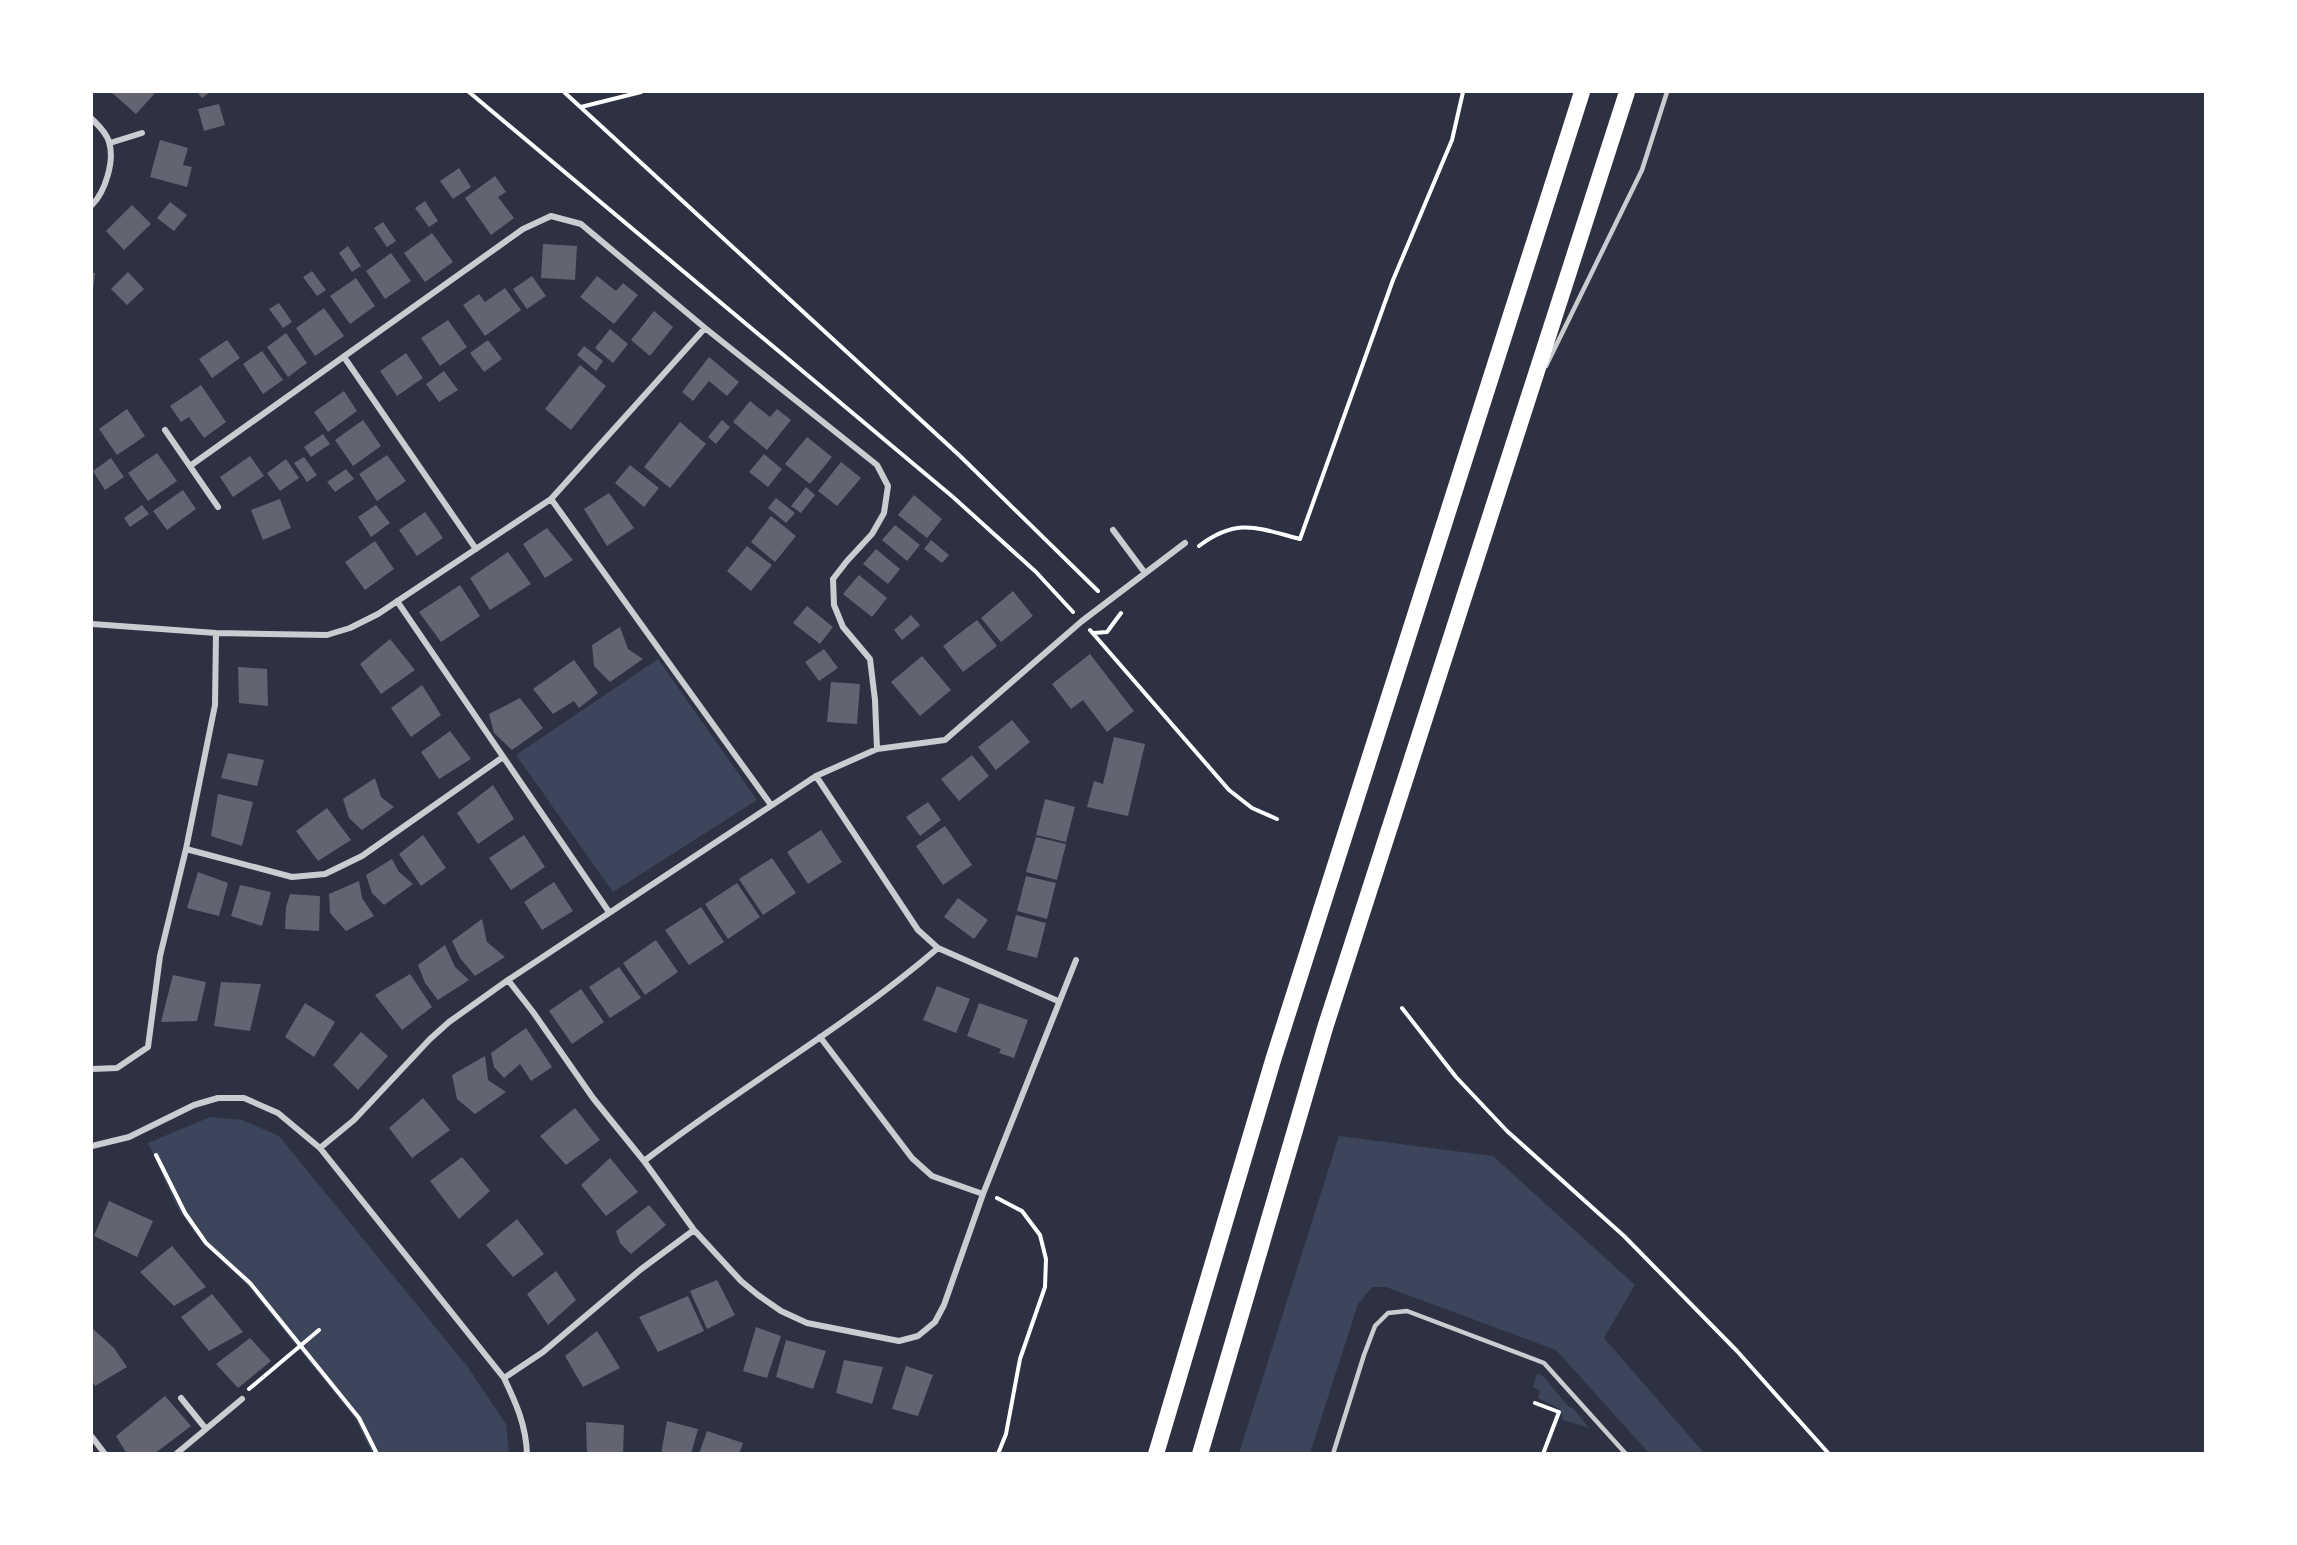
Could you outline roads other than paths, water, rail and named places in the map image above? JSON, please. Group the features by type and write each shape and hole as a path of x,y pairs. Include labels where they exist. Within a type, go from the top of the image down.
{"highway":[{"path":"1156,1454 1274,1057 1582,92"},
{"path":"1200,1454 1325,1029 1628,92"}],"street":[{"path":"92,119 110,143 109,174 100,197 92,205"},
{"path":"110,143 142,133"},
{"path":"190,466 523,230 552,216 581,224 705,328 877,465 888,486 884,513 872,534 833,579 834,605 843,627 870,659 878,749"},
{"path":"92,624 216,633 327,635 350,628 397,601 551,499 705,328"},
{"path":"344,357 476,549"},
{"path":"165,430 218,507"},
{"path":"551,499 771,805"},
{"path":"1113,530 1145,573"},
{"path":"320,1149 354,1120 430,1039 449,1022 508,980 816,776 878,749 945,740 1082,621 1185,543"},
{"path":"397,601 609,912"},
{"path":"92,1069 117,1068 148,1047 160,956 186,849 214,705 216,633"},
{"path":"186,849 292,877 325,874 363,856 503,757"},
{"path":"816,776 918,930 938,948 1058,1001"},
{"path":"644,1161 913,970 938,948"},
{"path":"508,980 593,1098 644,1161 694,1230 741,1281 781,1311 807,1323 899,1341 918,1336 935,1322 944,1305 983,1194 1076,960"},
{"path":"820,1037 912,1158 932,1176 983,1194"},
{"path":"92,1146 129,1137 194,1105 218,1098 244,1098 278,1113 320,1149 504,1378 519,1408 526,1434 527,1454"},
{"path":"504,1378 537,1357 640,1270 694,1230"},
{"path":"180,1398 206,1429"},
{"path":"176,1454 243,1399"},
{"path":"92,1437 105,1454"}],"lane":[{"path":"1526,407 1642,170 1667,92"},
{"path":"1334,1454 1375,1326 1388,1313 1407,1311 1544,1364 1626,1454"}]}
